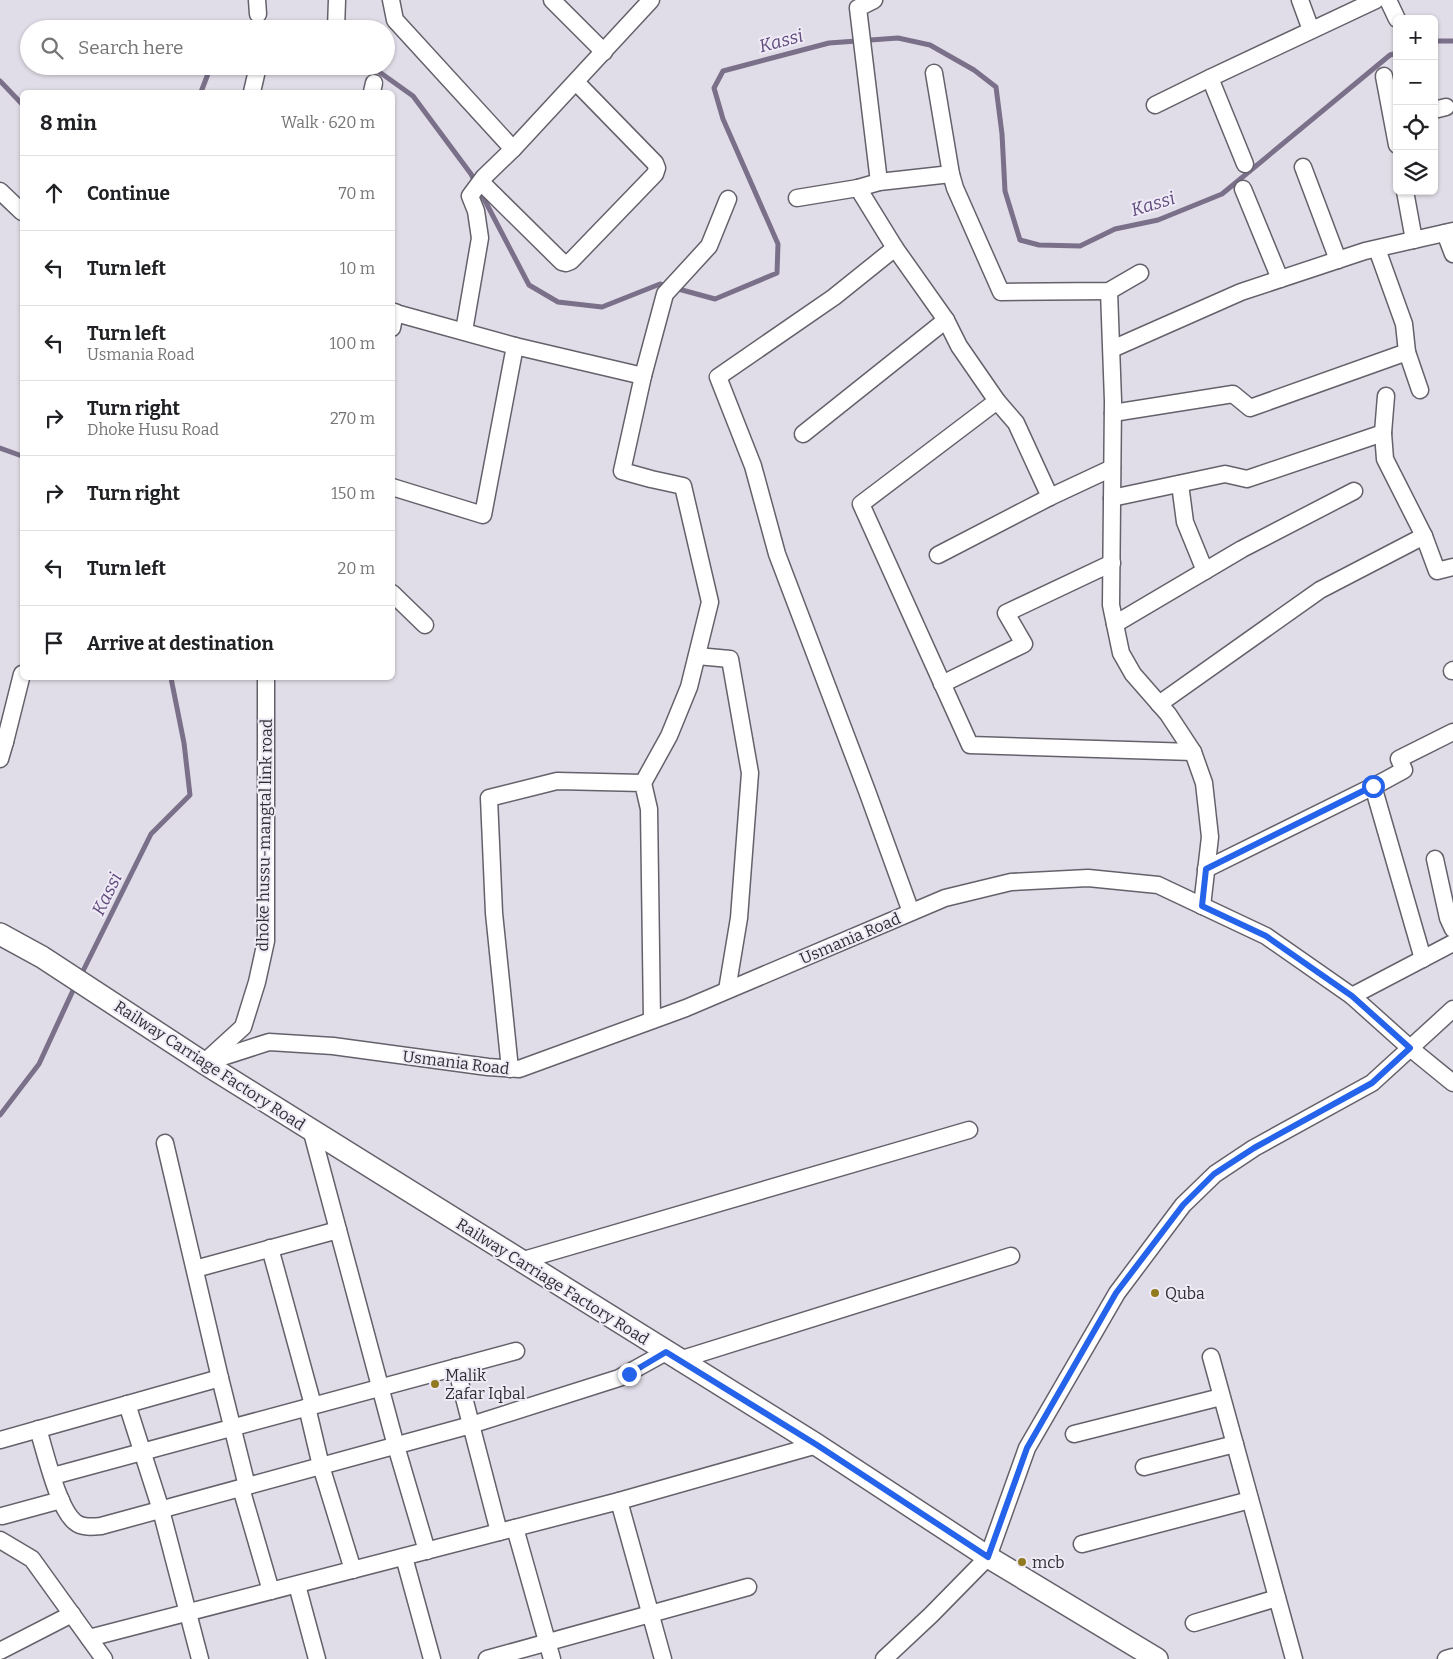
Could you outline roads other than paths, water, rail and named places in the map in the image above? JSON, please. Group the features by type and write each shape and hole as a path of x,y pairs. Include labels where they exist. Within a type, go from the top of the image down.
{"main road":[{"name":"Railway Carriage Factory Road","path":"0,934 42,957 204,1063 817,1445 988,1557 1157,1659"}],"street":[{"path":"336,20 337,0"},
{"path":"391,0 396,20 513,149"},
{"path":"552,0 604,52"},
{"path":"464,331 480,238 476,210 476,188 484,177 513,149 651,0"},
{"path":"874,0 858,8 879,182"},
{"path":"1300,0 1311,30"},
{"path":"1155,105 1376,0"},
{"path":"1388,0 1395,15"},
{"path":"934,72 955,188 1001,292 1109,291 1140,273"},
{"path":"252,90 256,75"},
{"path":"1384,76 1393,114"},
{"path":"1210,78 1245,164"},
{"path":"476,188 562,262 566,263 571,261 649,181 657,168 655,163 576,82"},
{"path":"1303,167 1338,260"},
{"path":"798,198 858,188 879,182 951,174"},
{"path":"858,188 895,248 946,320 959,346 997,402 1016,423 1050,497"},
{"path":"1243,189 1280,279"},
{"path":"0,191 20,210"},
{"path":"1406,195 1414,240"},
{"path":"652,1020 649,809 643,783 669,736 689,687 710,602 683,486 622,471 643,376 665,294 709,246 728,199"},
{"path":"1112,349 1240,292 1377,249 1449,232 1453,254"},
{"path":"895,248 834,297 718,378 753,466 777,554 868,791 911,912"},
{"path":"1377,249 1404,324 1407,352 1420,390"},
{"path":"1109,291 1113,413 1111,605 1121,653 1133,674 1168,714 1193,752 1204,783 1210,837 1202,906"},
{"path":"395,317 464,331 515,346 643,376"},
{"path":"803,434 946,320"},
{"path":"395,488 484,515 515,346"},
{"path":"1113,413 1233,394 1250,408 1407,352"},
{"path":"1386,396 1383,433 1385,459 1424,536 1437,571 1453,567"},
{"path":"997,402 861,504 970,745 1193,752"},
{"path":"1112,498 1224,474 1247,479 1383,433"},
{"path":"938,555 1050,497 1112,468"},
{"path":"1180,484 1185,522 1205,571"},
{"path":"1115,624 1242,549 1354,491"},
{"path":"1159,704 1320,590 1424,536"},
{"path":"942,684 1024,644 1006,612 1112,563"},
{"path":"395,596 425,625"},
{"path":"697,656 730,660 750,773 739,918 727,990"},
{"path":"0,759 20,680"},
{"name":"dhoke hussu-mangtal link road","path":"204,1063 243,1027 257,982 266,942 266,680"},
{"path":"1206,869 1404,770 1399,760 1453,732"},
{"path":"510,1069 494,913 490,798 557,781 643,783"},
{"path":"1373,786 1423,959"},
{"path":"1435,859 1448,918 1453,929"},
{"name":"Usmania Road","path":"204,1063 269,1042 333,1046 488,1067 519,1069 727,990 945,898 1012,882 1088,878 1158,885 1266,936 1352,996 1410,1048 1453,1083"},
{"path":"1352,996 1453,943"},
{"path":"892,1656 988,1557 1027,1448 1116,1293 1183,1205 1214,1174 1254,1148 1372,1083 1453,1009"},
{"path":"311,1129 380,1388 427,1551"},
{"path":"520,1260 969,1130"},
{"path":"165,1142 232,1427 244,1487 271,1591"},
{"path":"195,1269 338,1230"},
{"path":"270,1248 310,1406 321,1466 354,1570"},
{"path":"38,1429 67,1513 76,1523 88,1527 101,1526 471,1425 618,1378 673,1356 1011,1256"},
{"path":"53,1476 516,1351"},
{"path":"1210,1357 1294,1659"},
{"path":"456,1367 499,1532"},
{"path":"0,1440 220,1378"},
{"path":"1074,1434 1222,1396"},
{"path":"127,1404 161,1510 200,1659"},
{"path":"1144,1467 1235,1444"},
{"path":"89,1638 620,1501 817,1445"},
{"path":"2,1516 61,1500"},
{"path":"1082,1544 1250,1500"},
{"path":"620,1501 663,1659"},
{"path":"515,1528 552,1659"},
{"path":"0,1540 32,1560 104,1659"},
{"path":"404,1557 432,1659"},
{"path":"297,1584 317,1659"},
{"path":"487,1659 748,1587"},
{"path":"1194,1623 1277,1598"},
{"path":"0,1650 72,1614"},
{"path":"1446,1659 1453,1657"}],"waterway":[{"name":"Kassi","path":"384,75 413,96 471,174 529,285 558,302 602,307 660,284 715,299 777,273 778,244 723,119 714,88 723,71 829,43 898,38 930,45 974,70 996,87 1002,134 1005,191 1020,240 1039,245 1080,246 1115,229 1158,220 1222,194 1393,54"},
{"name":"Kassi","path":"1438,41 1453,41"},
{"name":"Kassi","path":"202,90 208,75"},
{"name":"Kassi","path":"0,81 20,102"},
{"name":"Kassi","path":"0,448 20,455"},
{"name":"Kassi","path":"80,977 151,834 190,795 184,743 171,680"},
{"name":"Kassi","path":"0,1115 39,1064 76,984"}],"place":[{"name":"Quba","path":"1155,1293"},
{"name":"Malik Zafar Iqbal","path":"435,1384"},
{"name":"mcb","path":"1022,1562"}]}
